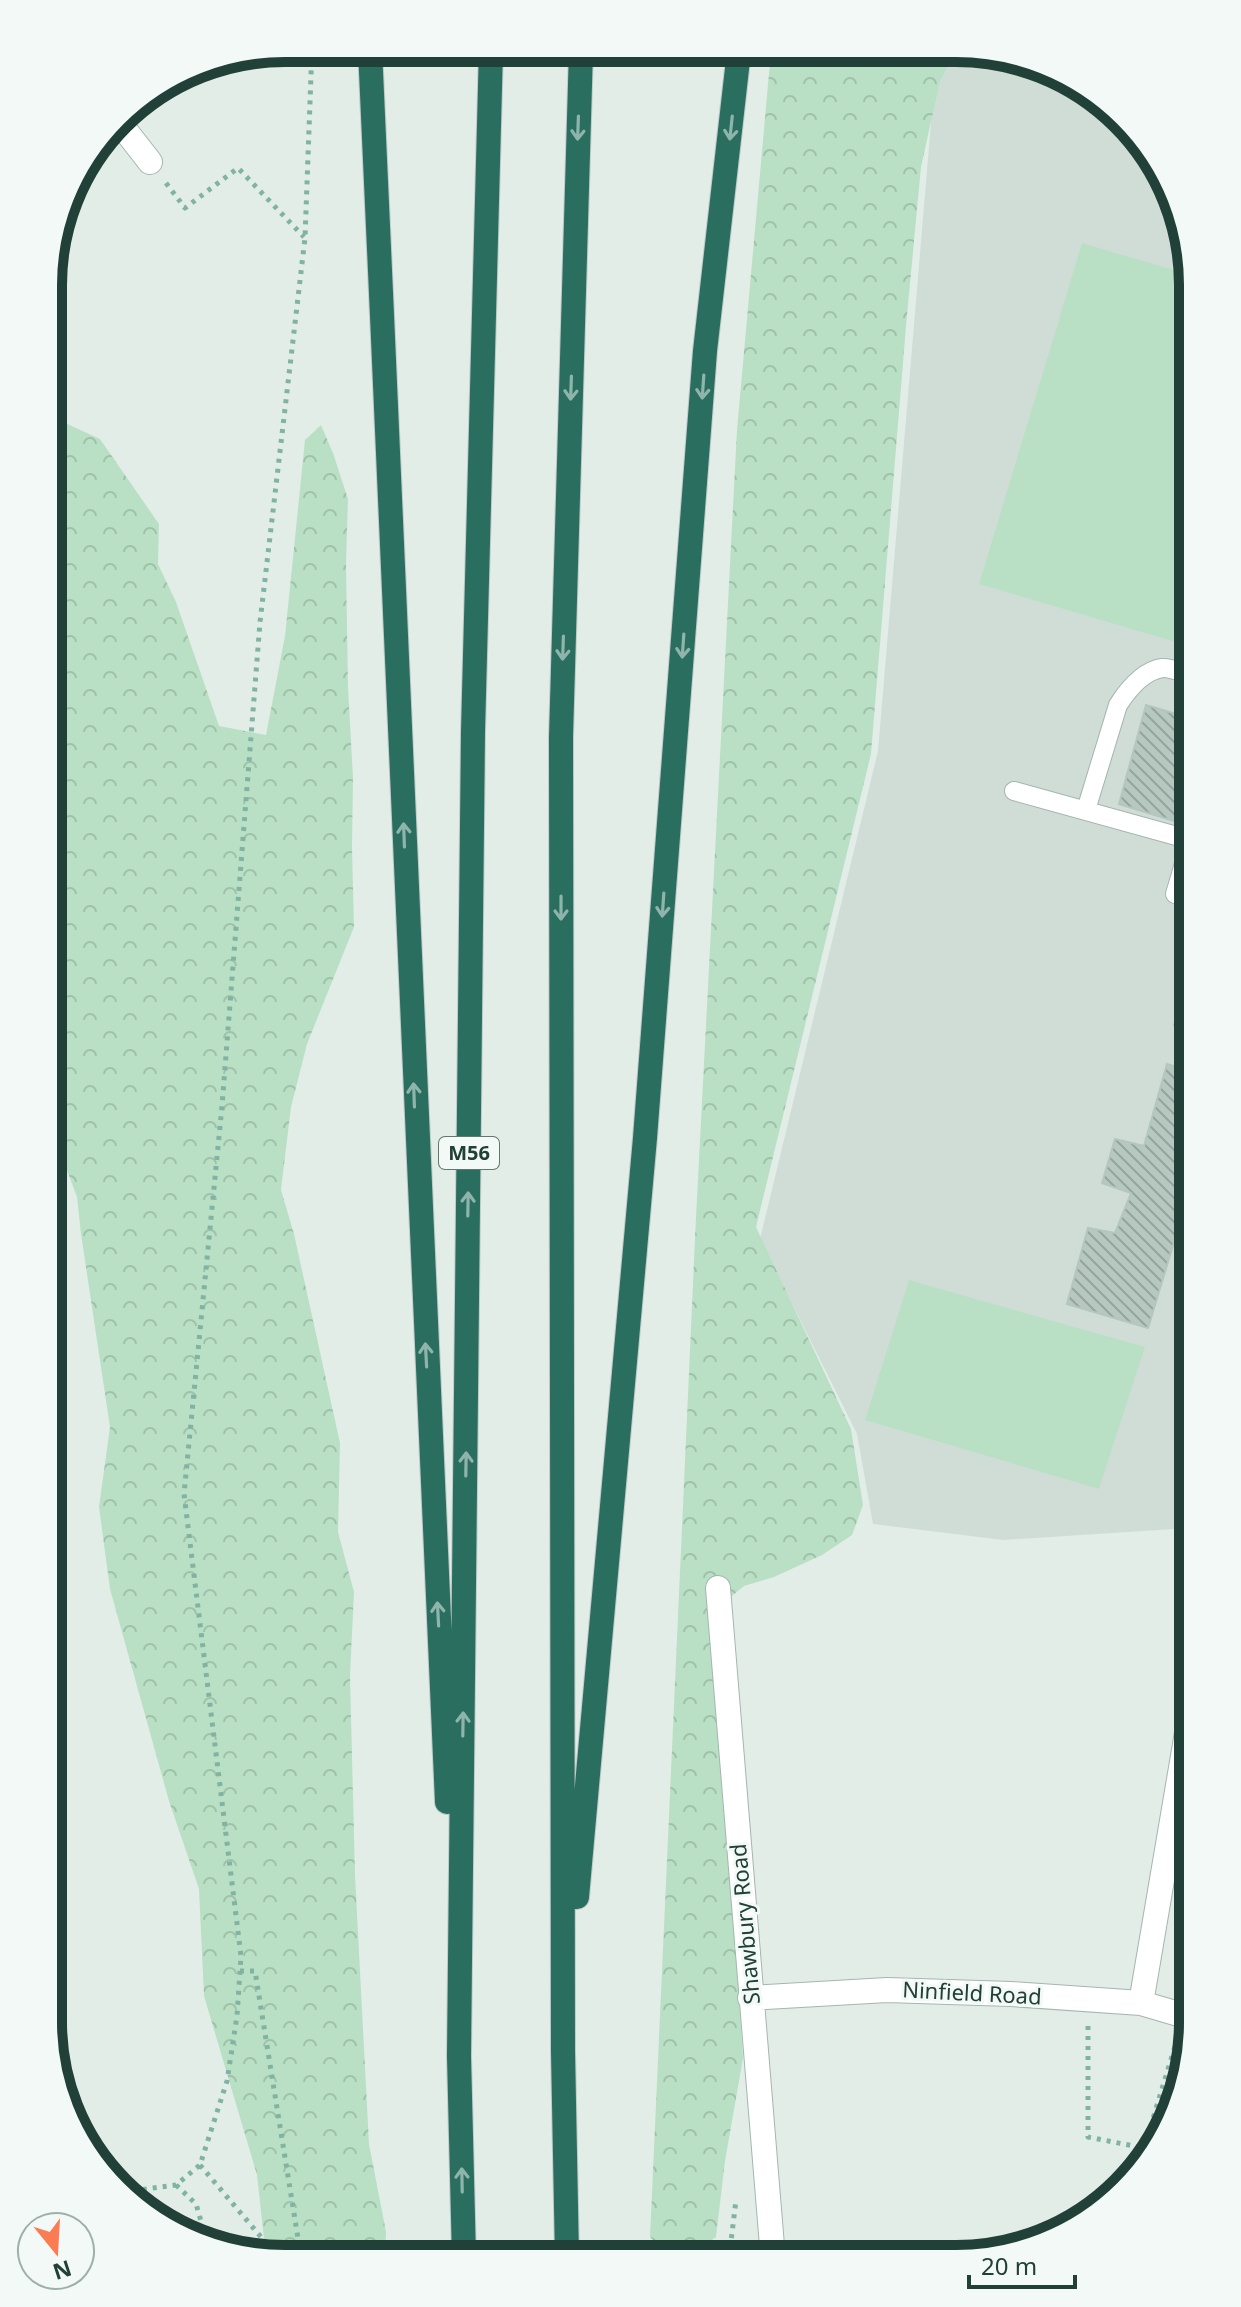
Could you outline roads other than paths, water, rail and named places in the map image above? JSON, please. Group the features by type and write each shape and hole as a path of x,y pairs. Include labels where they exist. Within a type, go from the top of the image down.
{"highway":[{"name":"M56","path":"371,62 420,1240 459,2056 464,2245"},
{"name":"M56","path":"459,2056 473,732 491,62"},
{"path":"567,2245 563,2051 561,737 581,62"},
{"path":"563,2051 645,1138 705,351 738,62"}],"street":[{"path":"125,130 150,162"},
{"name":"Shawbury Road","path":"718,1588 772,2245"},
{"path":"1141,2003 1179,1780"},
{"name":"Ninfield Road","path":"750,1998 887,1990 1011,1994 1141,2003 1179,2014"}],"lane":[{"path":"1086,810 1118,705 1126,692 1150,672 1163,668 1179,672"},
{"path":"1014,791 1179,837"},
{"path":"1175,894 1179,880"}]}
